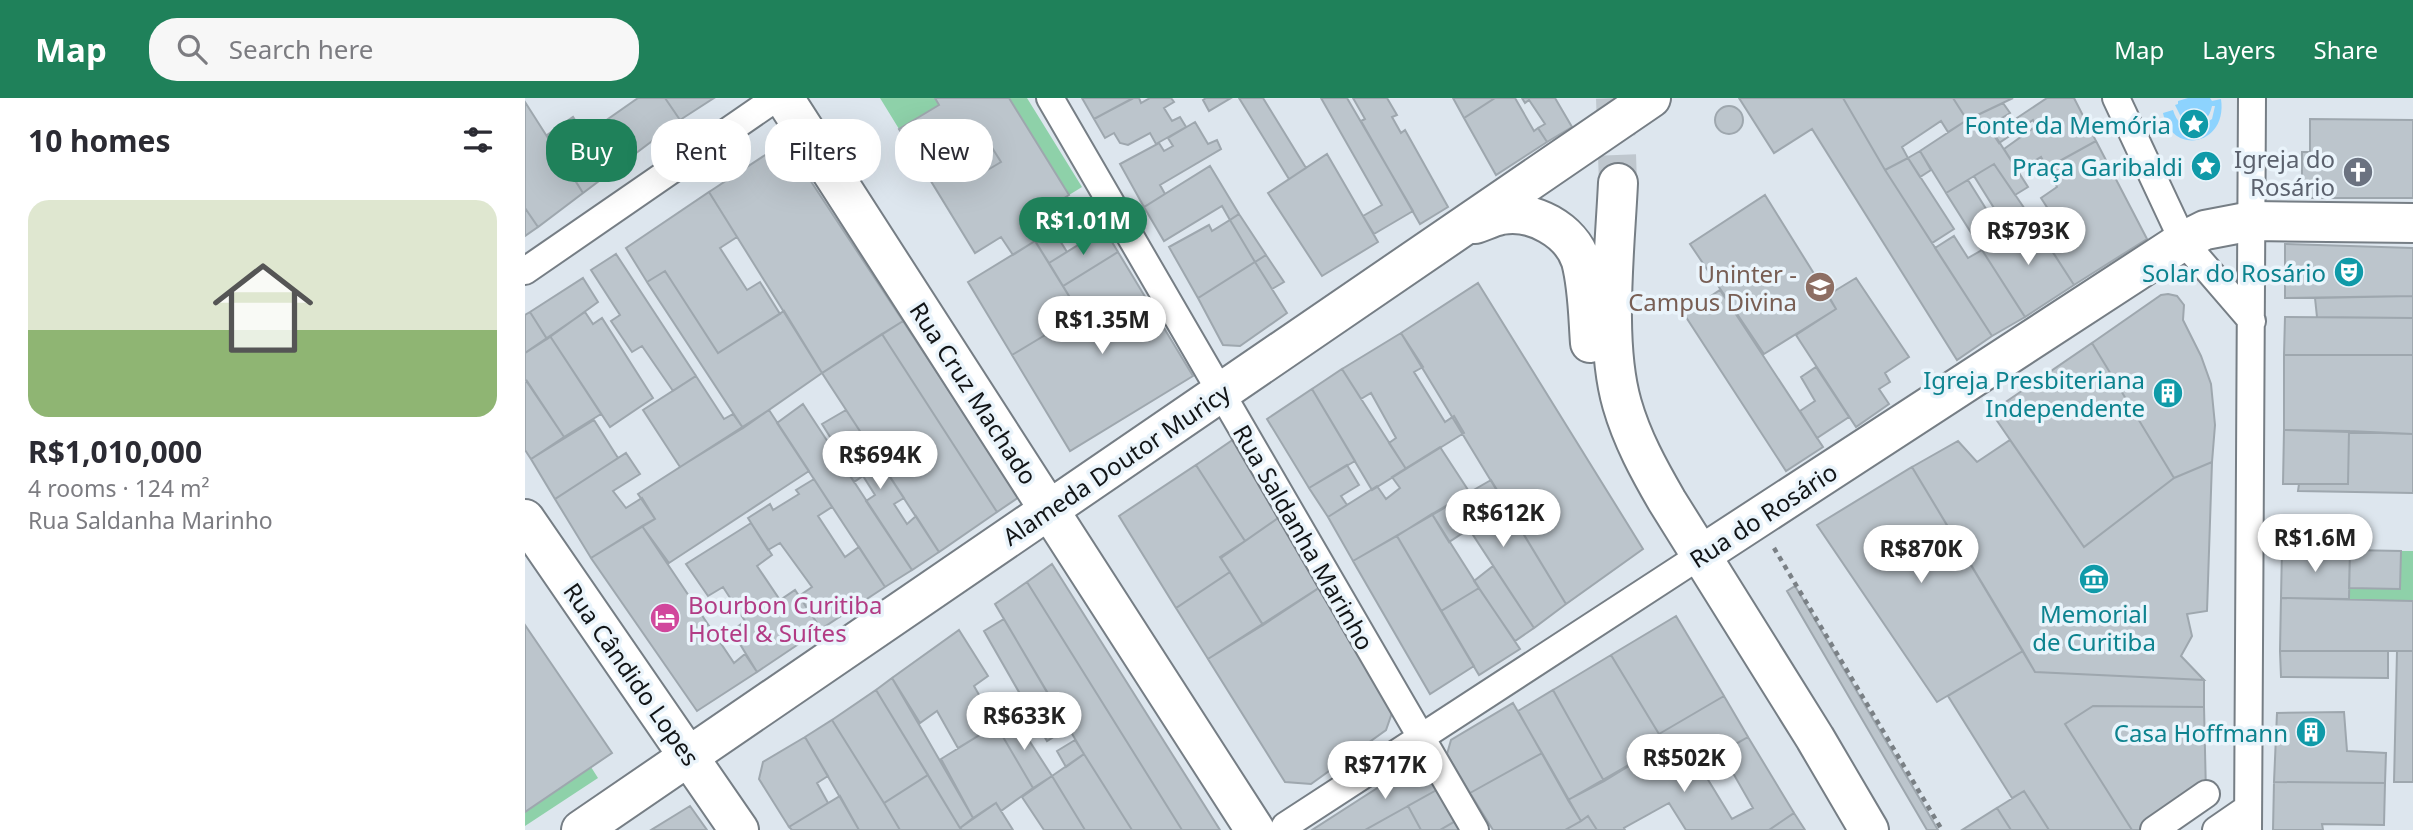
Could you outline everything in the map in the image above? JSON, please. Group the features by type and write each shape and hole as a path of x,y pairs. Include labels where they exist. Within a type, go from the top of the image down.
{"street":[{"path":"525,271 776,98"},
{"name":"Rua Cruz Machado","path":"784,98 1255,830"},
{"name":"Rua Saldanha Marinho","path":"1050,98 1475,830"},
{"path":"2116,98 2183,241 2252,321"},
{"path":"2215,830 2248,819 2252,98"},
{"name":"Alameda Doutor Muricy","path":"581,830 1462,228 1642,99"},
{"path":"1618,183 1613,295 1616,369 1621,401 1631,432 1648,468 1869,830"},
{"path":"1462,228 1503,215 1528,216 1552,226 1570,240 1580,259 1586,288 1591,359 1599,407 1612,448 1628,485 1664,540 1701,555"},
{"name":"Rua do Rosário","path":"1283,830 1285,826 2183,241 2205,230 2252,220 2413,223"},
{"name":"Rua Cândido Lopes","path":"525,519 739,830"},
{"path":"2154,830 2206,794 2197,830"}],"path":[{"path":"1757,520 1943,830"}],"green space":[{"path":"880,98 935,98 939,105 916,119 895,119 895,122"},
{"path":"1009,98 1027,98 1082,187 1069,195"},
{"path":"2401,551 2413,551 2413,601 2349,599 2349,588 2400,589"},
{"path":"591,767 598,778 525,826 525,812"}],"water":[{"name":"Fonte da Memória","path":"2188,98 2210,98 2212,101 2221,99 2221,115 2216,127 2198,140 2177,136 2168,127 2163,113 2173,110 2182,124 2193,128 2198,128 2212,119 2215,106 2212,106 2203,122 2184,123 2175,105"}],"building":[{"path":"638,98 665,98 679,119 651,119 651,142 637,152 637,119 608,119"},
{"path":"665,98 714,98 682,119"},
{"path":"935,98 1009,98 1069,195 1042,212 1067,252 1049,263 1035,241 1013,255 1001,237 975,253 931,182 993,182 993,167 1001,162 993,149 993,119 916,119 939,105"},
{"path":"1082,98 1131,98 1132,99 1094,119"},
{"path":"1133,98 1139,98 1141,103 1150,98 1171,98 1174,102 1164,108 1172,121 1180,117 1186,127 1156,144 1150,133 1128,145 1120,143 1114,133 1105,138 1094,119"},
{"path":"1231,98 1209,111 1203,100"},
{"path":"1239,98 1263,98 1306,168 1289,179"},
{"path":"1321,98 1347,98 1413,211 1374,234 1363,216 1382,205"},
{"path":"1353,98 1387,98 1397,115 1392,117 1401,133 1405,130 1448,207 1420,224 1361,121 1365,119"},
{"path":"1453,98 1495,98 1464,118"},
{"path":"1495,98 1515,98 1534,131 1538,128 1547,142 1496,175 1464,118"},
{"path":"1522,98 1555,98 1572,127 1547,142 1538,128 1545,124 1529,100 1525,103"},
{"path":"1739,98 1843,98 1885,170 1992,336 1957,360 1812,129 1774,153"},
{"path":"1843,98 1953,98 1967,120 1948,132 1941,121 1902,147 1908,158 1885,170"},
{"path":"1953,98 2013,98 1967,120"},
{"path":"2047,98 2074,98 2096,141 2047,168 2041,157 2018,171 2004,149 2036,126 2033,120 1999,143 1993,134"},
{"path":"525,102 546,135 546,182 576,182 583,193 538,227 525,208"},
{"path":"2003,103 2010,113 1989,126 2028,187 2015,195 1994,164 1946,193 1920,151 1967,120"},
{"path":"1729,106 1739,110 1743,120 1739,130 1729,134 1719,130 1715,120 1719,110"},
{"name":"Igreja do Rosário","path":"2310,119 2413,120 2413,198 2310,198 2310,193 2302,193 2302,152 2310,152"},
{"path":"1195,122 1208,144 1217,140 1221,149 1160,185 1165,194 1144,207 1120,164 1159,143 1164,151 1173,146 1168,138"},
{"path":"2096,141 2147,239 2074,285 2039,231 2052,223 2058,233 2073,224 2066,210 2054,218 2041,198 2057,187 2047,168"},
{"path":"993,149 1001,162 993,167"},
{"path":"1920,151 1931,170 1920,177 1908,158"},
{"path":"1327,154 1378,242 1322,276 1268,193"},
{"path":"765,155 765,182 811,182 903,321 822,373 709,192 724,182 751,182 751,164"},
{"path":"1908,158 1954,229 1932,243 1885,170"},
{"path":"1994,164 2031,218 2009,232 1974,176"},
{"path":"1210,166 1239,214 1230,220 1222,206 1164,241 1144,207"},
{"path":"1968,180 2003,236 1982,250 1946,193"},
{"path":"576,182 598,182 583,193"},
{"path":"709,192 737,237 720,248 747,290 760,282 780,314 718,353 665,271 647,282 626,248"},
{"path":"1765,195 1836,309 1764,354 1690,244"},
{"path":"525,208 538,227 525,236"},
{"path":"1239,214 1266,255 1255,262 1230,220"},
{"path":"2031,218 2074,285 2025,317 1982,250"},
{"path":"1230,220 1255,262 1198,298 1169,247 1209,225 1212,231"},
{"path":"1104,229 1118,252 1063,286 1049,263"},
{"path":"1954,236 1968,258 1982,250 2025,317 1992,336 1935,248"},
{"path":"1035,241 1080,314 1012,355 968,282"},
{"name":"Solar do Rosário","path":"2285,244 2413,248 2413,296 2285,298"},
{"path":"1118,252 1193,376 1070,451 1012,355 1080,314 1063,286"},
{"path":"616,254 696,376 673,391 642,346 632,352 611,321 620,315 591,270"},
{"path":"1266,255 1284,282 1272,289 1255,262"},
{"path":"1255,262 1287,313 1240,346 1223,345 1198,298"},
{"path":"665,271 718,353 784,311 822,373 743,428 647,282"},
{"path":"583,278 598,302 547,339 530,312"},
{"path":"1856,278 1909,357 1885,373 1890,382 1879,389 1889,404 1856,427 1796,335 1836,309 1828,295"},
{"path":"1478,283 1643,549 1566,604 1401,333"},
{"path":"1720,290 1823,447 1786,471 1684,314"},
{"name":"Igreja Presbiteriana Independente","path":"2161,295 2177,296 2184,305 2183,320 2211,384 2215,425 2212,462 2174,478 2092,343"},
{"path":"2413,296 2413,318 2317,317 2315,298"},
{"path":"530,312 547,339 525,353 525,315"},
{"path":"585,312 593,324 602,318 653,398 610,427 550,336"},
{"path":"2285,317 2413,318 2413,355 2284,355"},
{"path":"903,321 1019,497 997,512 882,334"},
{"path":"1401,333 1423,367 1414,372 1445,422 1454,416 1464,433 1406,469 1389,443 1396,438 1371,393 1361,399 1342,369"},
{"path":"882,334 997,512 939,552 822,373"},
{"path":"550,336 601,414 564,437 525,379 525,353"},
{"path":"2092,343 2174,478 2084,547 1991,412"},
{"path":"2284,355 2413,355 2413,434 2284,430"},
{"path":"1816,367 1849,417 1817,438 1800,411 1815,401 1801,377"},
{"path":"1342,369 1406,469 1372,490 1312,389"},
{"path":"696,376 724,419 733,414 743,428 680,467 643,410"},
{"path":"527,381 564,437 531,459 525,450"},
{"path":"1312,389 1355,461 1309,488 1267,419"},
{"path":"803,404 912,570 885,587 777,423"},
{"path":"769,410 809,471 669,563 642,526 655,519 638,494"},
{"path":"846,410 904,498 894,504 907,524 916,516 939,552 912,570 866,501 875,495 863,476 854,482 838,457 846,451 837,438 832,440 822,424"},
{"path":"594,420 618,458 555,499 531,459"},
{"path":"2284,430 2349,431 2348,484 2283,484"},
{"path":"2349,431 2413,434 2413,493 2298,491 2299,484 2348,484"},
{"path":"1234,439 1281,516 1245,541 1196,465"},
{"name":"Memorial de Curitiba","path":"2010,440 2084,547 2174,478 2212,462 2207,611 2187,614 2192,636 2181,656 2204,680 2035,672 1912,467 1958,441 1977,462"},
{"path":"1440,447 1470,493 1353,561 1328,517 1377,486 1386,499 1400,488 1392,477"},
{"path":"626,453 640,474 613,491 626,508 642,498 655,519 591,558 555,499"},
{"path":"1196,465 1245,541 1220,557 1230,572 1176,608 1119,516"},
{"path":"1347,465 1359,485 1341,496 1347,505 1328,517 1309,488"},
{"path":"1912,467 2023,651 1937,702 1817,525"},
{"path":"814,479 832,507 818,516 845,557 859,547 885,587 821,629 799,596 812,587 780,543 768,550 748,518 770,504 773,510 799,494 796,490"},
{"path":"1491,480 1566,604 1534,628 1469,529 1449,542 1432,514"},
{"path":"1432,514 1479,588 1441,611 1397,536"},
{"path":"1281,516 1322,586 1263,625 1221,558"},
{"path":"751,523 772,555 757,566 780,600 795,590 821,629 757,672 732,631 745,621 723,587 708,596 686,564"},
{"path":"642,526 734,663 745,654 757,672 697,711 591,558"},
{"path":"1397,536 1474,666 1430,694 1353,561"},
{"path":"2282,548 2350,550 2349,599 2281,598"},
{"path":"2350,550 2401,551 2400,589 2349,588"},
{"path":"1052,564 1220,830 1182,830 1027,582"},
{"path":"1493,566 1534,628 1515,641 1474,581"},
{"path":"1230,572 1263,625 1208,659 1176,608"},
{"path":"1027,582 1182,830 1132,830 1084,754 995,604"},
{"path":"1322,586 1394,707 1386,730 1311,784 1285,782 1208,659"},
{"path":"1795,586 1938,830 1927,830 1787,591"},
{"path":"1479,588 1520,649 1479,675 1441,611"},
{"path":"2281,598 2413,601 2413,651 2280,651"},
{"path":"1676,616 1724,696 1659,734 1611,655"},
{"path":"1004,619 1068,728 1047,741 984,631"},
{"path":"525,625 612,753 525,812"},
{"path":"959,630 988,676 974,686 996,725 958,748 937,711 920,723 892,678"},
{"path":"2023,651 2035,672 2204,680 2204,707 2093,706 2065,724 2132,830 2049,830 2024,791 2012,798 1948,696"},
{"path":"2280,651 2388,651 2388,678 2281,677"},
{"path":"2397,651 2413,651 2413,782 2394,782"},
{"path":"1611,655 1665,744 1604,781 1553,690"},
{"path":"892,678 973,818 960,828 876,690"},
{"path":"876,690 928,775 884,803 832,720"},
{"path":"1553,690 1604,781 1568,800 1518,711"},
{"path":"1724,696 1748,737 1683,775 1659,734"},
{"path":"1513,703 1542,753 1470,793 1447,754 1451,740"},
{"path":"2093,706 2204,707 2206,794 2154,830 2132,830 2065,724"},
{"name":"Casa Hoffmann","path":"2344,712 2347,751 2386,753 2385,783 2274,782 2277,713"},
{"path":"1012,714 1052,776 1033,788 996,725"},
{"path":"832,720 900,830 859,830 805,737"},
{"path":"996,725 1033,788 1001,811 996,803 973,818 941,759"},
{"path":"805,737 828,776 817,783 828,803 789,827 759,779 763,762"},
{"path":"1748,737 1794,813 1769,830 1686,830 1669,803 1624,828 1625,830 1597,830 1588,816 1581,821 1568,800 1665,744 1683,775 1699,765 1732,819 1753,808 1721,752"},
{"path":"1075,740 1084,754 1066,767 1057,751"},
{"path":"1542,753 1581,821 1565,830 1493,830 1470,793"},
{"path":"1084,754 1132,830 1085,830 1052,776"},
{"path":"1410,767 1431,769 1442,787 1365,830 1312,830"},
{"path":"928,775 962,830 900,830 884,803"},
{"path":"1052,776 1085,830 1044,830 1022,797"},
{"path":"2274,782 2385,783 2384,825 2322,824 2323,830 2273,830"},
{"path":"1442,787 1459,819 1440,830 1421,830 1408,806"},
{"path":"2024,791 2049,830 2011,830 1997,808"},
{"path":"840,796 859,830 792,830 789,827"},
{"path":"996,803 1013,830 960,828"},
{"path":"690,806 707,830 651,830"},
{"path":"1408,806 1421,830 1365,830"},
{"path":"1997,808 2011,830 1962,830"},
{"path":"1794,813 1805,830 1769,830"},
{"path":"1588,816 1597,830 1565,830 1581,821"},
{"path":"1459,819 1465,830 1440,830"}],"tunnel":[{"path":"1615,98 1618,183"}],"place":[{"name":"Fonte da Memória","path":"2194,124"},
{"name":"Praça Garibaldi","path":"2206,166"},
{"name":"Igreja do Rosário","path":"2358,172"},
{"name":"Solar do Rosário","path":"2349,272"},
{"name":"Uninter - Campus Divina","path":"1820,287"},
{"name":"Igreja Presbiteriana Independente","path":"2168,393"},
{"name":"Memorial de Curitiba","path":"2094,579"},
{"name":"Bourbon Curitiba Hotel & Suítes","path":"665,618"},
{"name":"Casa Hoffmann","path":"2311,732"}]}
